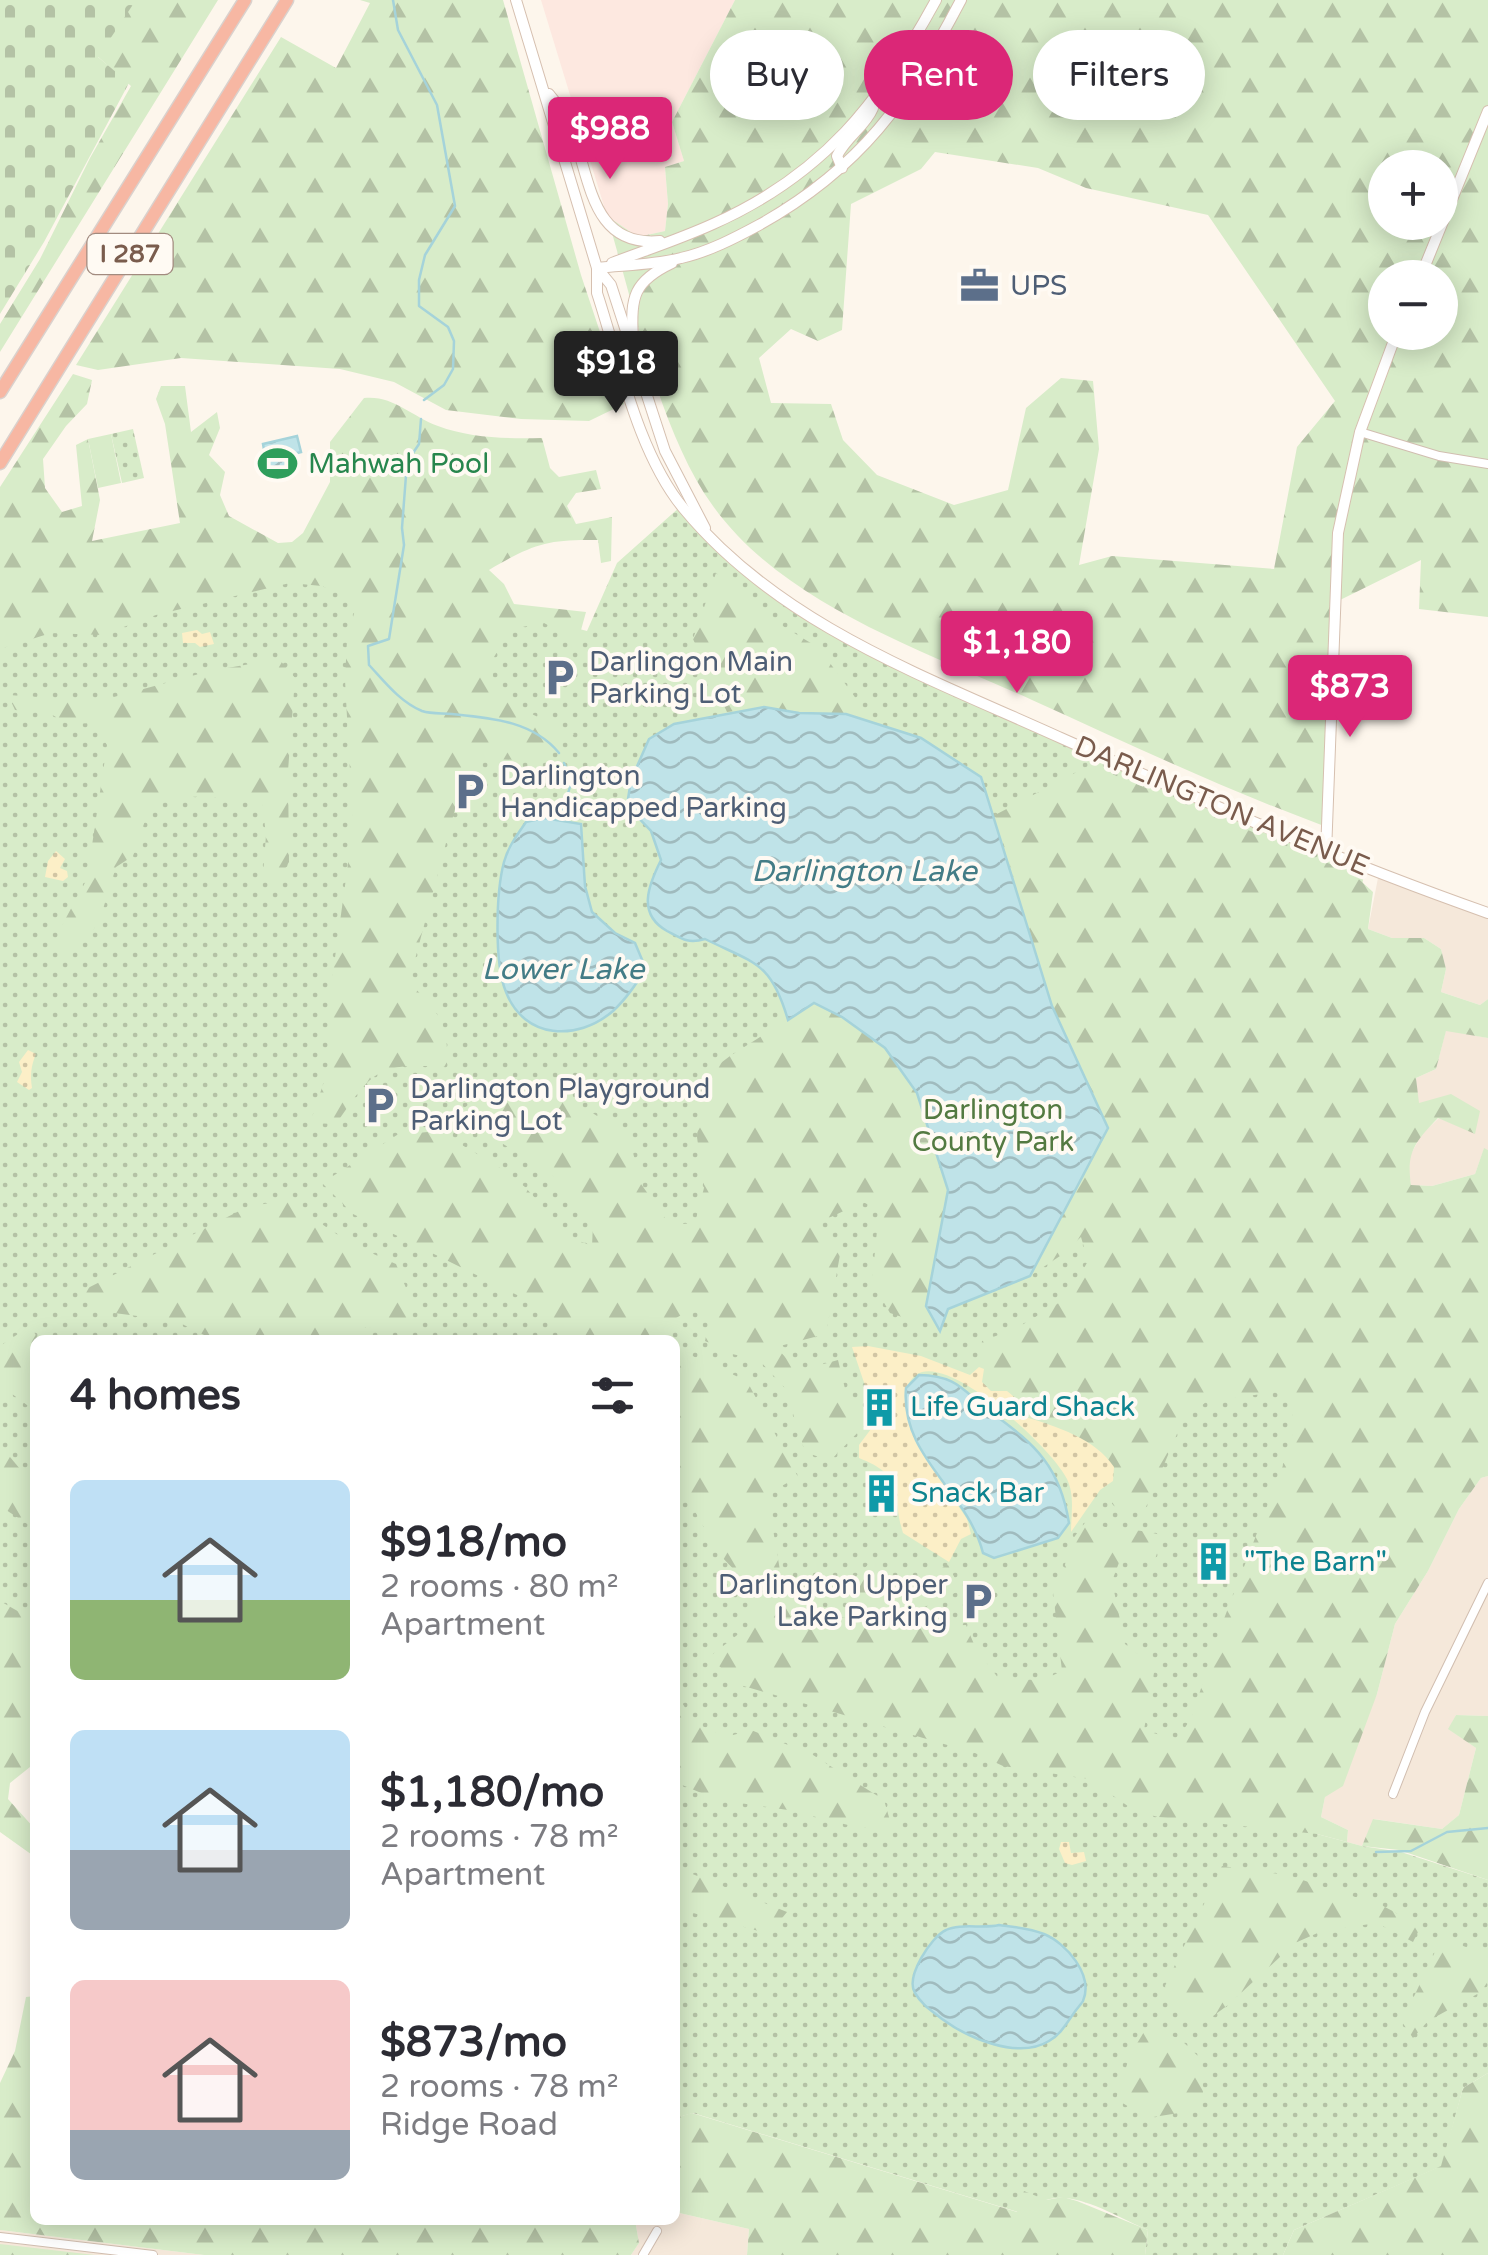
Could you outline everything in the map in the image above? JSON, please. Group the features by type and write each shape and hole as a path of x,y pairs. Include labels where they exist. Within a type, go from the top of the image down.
{"highway":[{"name":"I 287","path":"0,392 245,0"},
{"name":"I 287","path":"0,463 286,2"}],"main road":[{"name":"DARLINGTON AVENUE","path":"516,0 597,268 597,293 647,444 677,500 754,579 822,626 1075,744 1326,853 1488,912"},
{"path":"919,30 936,0"},
{"path":"634,353 633,298 646,278 792,207 842,168 871,140 913,86 961,0"},
{"path":"542,85 566,118 606,222 620,236 632,241 660,241 712,225"},
{"path":"1427,260 1488,111"},
{"path":"597,268 712,225 772,193 806,168 864,112"},
{"path":"842,168 837,156 866,120"},
{"path":"806,168 820,164 842,168"},
{"path":"597,268 679,259"},
{"name":"DARLINGTON AVENUE","path":"597,268 611,286 665,452 708,534"},
{"path":"1326,853 1338,533 1360,432 1390,350"}],"street":[{"path":"1360,432 1440,456 1488,464"},
{"path":"1393,1794 1425,1712 1488,1584"},
{"path":"642,2255 658,2232"},
{"path":"0,2237 153,2255"}],"shaded area":[{"path":"541,0 735,0 720,30 710,30 710,48 672,122 684,161 665,167 665,231 638,237 607,216"},
{"path":"1378,878 1488,918 1488,999 1480,1005 1441,992 1446,969 1441,949 1424,938 1392,938 1368,929"},
{"path":"1446,1030 1488,1038 1488,1150 1484,1149 1475,1174 1432,1186 1411,1185 1407,1161 1422,1134 1439,1118 1475,1133 1418,1103 1416,1078 1436,1069"},
{"path":"1488,1476 1488,1716 1456,1715 1449,1729 1476,1748 1459,1815 1442,1829 1374,1819 1362,1846 1347,1842 1348,1830 1321,1817 1325,1797 1377,1694 1395,1624 1428,1571 1459,1509 1481,1478"},
{"path":"680,2213 749,2229 747,2255 631,2255 639,2243 636,2225 680,2225"},
{"path":"0,2230 204,2255 0,2255"}],"green space":[{"path":"0,0 136,0 98,57 129,83 44,242 0,314"},
{"path":"62,0 218,0 0,352 0,324 40,259 131,86 79,40"},
{"path":"360,0 503,0 581,275 624,404 589,421 521,419 446,410 394,382 340,369 181,358 98,370 76,365 281,37 336,68 370,3"},
{"path":"735,0 1488,0 1488,617 1419,609 1421,560 1336,602 1324,826 1177,766 859,622 778,571 743,541 713,506 677,442 650,366 607,216 638,237 665,231 665,167 684,161 672,122 710,48 710,120 844,120 844,30 720,30","holes":["935,152 1038,168 1086,188 1208,215 1335,401 1297,447 1274,569 1112,556 1079,565 1099,449 1093,381 1061,378 1026,408 1008,490 954,505 877,475 843,440 831,404 771,403 759,358 791,329 818,341 842,330 851,204 921,169"]},
{"path":"73,374 92,380 87,404 43,459 45,488 62,512 82,506 76,445 88,439 100,500 92,541 180,523 165,424 156,399 161,386 185,386 191,432 217,412 220,428 209,455 225,472 220,495 229,516 278,543 292,542 303,533 330,482 330,442 364,398 393,403 428,422 463,433 542,438 550,468 559,477 596,470 601,489 576,493 567,506 576,524 612,517 611,561 601,563 598,540 566,541 529,549 489,570 504,584 514,604 586,612 578,641 544,623 511,629 494,657 492,687 519,708 574,734 541,761 473,758 459,794 409,982 444,1028 446,1067 405,1066 379,1073 336,1124 310,1123 328,1070 328,1008 353,828 345,680 347,640 357,602 322,586 290,583 156,615 102,635 51,633 0,649 0,487"},
{"path":"133,429 144,478 122,483 111,434"},
{"path":"111,434 121,483 98,488 88,439"},
{"name":"Darlington County Park","path":"681,506 779,599 968,696 1365,868 1359,904 1317,1834 1401,1852 1488,1880 1488,2073 1463,2088 1442,2166 1294,2230 1283,2255 1145,2255 1148,2230 1085,2202 1052,2198 1018,2212 693,2113 680,2117 680,1335 30,1335 30,1639 0,1624 0,639 238,576 425,588 587,631 617,563"},
{"path":"716,573 761,613 819,648 876,726 846,714 799,713 764,707 727,712 693,639"},
{"path":"279,659 295,678 288,771 289,862 277,882 263,875 266,835 262,802 205,797 161,801 150,806 133,856 116,867 99,922 76,952 58,949 60,929 87,879 107,745 93,723 68,724 49,713 15,710 8,695 99,701 210,671"},
{"path":"1090,765 1352,873 1373,892 1368,929 1392,938 1424,938 1441,949 1446,969 1441,992 1480,1005 1488,999 1488,1038 1446,1031 1436,1069 1416,1078 1419,1103 1451,1094 1480,1111 1475,1134 1438,1118 1414,1148 1410,1174 1411,1185 1432,1186 1475,1174 1484,1148 1488,1150 1488,1476 1481,1478 1459,1509 1428,1571 1395,1624 1377,1694 1343,1786 1325,1797 1321,1817 1348,1830 1347,1842 1317,1834 1158,1817 1135,1811 1089,1779 1003,1766 975,1753 740,1685 709,1657 750,1625 754,1603 742,1578 718,1553 680,1484 680,1350 747,1381 798,1477 767,1494 784,1594 816,1593 827,1614 850,1619 847,1585 873,1560 894,1583 915,1581 948,1565 961,1590 918,1610 920,1627 966,1625 976,1649 999,1679 1043,1680 1062,1671 1053,1592 1064,1570 1069,1544 1087,1520 1163,1536 1154,1562 1120,1560 1112,1581 1125,1644 1155,1667 1144,1730 1176,1740 1191,1719 1222,1624 1292,1442 1293,1406 1275,1392 1206,1402 1182,1422 1143,1514 1114,1506 1062,1428 1025,1416 1024,1405 1007,1391 991,1391 982,1382 982,1341 1015,1329 1067,1298 1088,1261 1081,1237 1030,1276 1108,1128 1052,1006 995,815"},
{"path":"814,1003 842,1017 885,1048 917,1093 948,1190 923,1324 890,1313 872,1282 879,1210 863,1202 818,1223 841,1249 826,1334 776,1347 798,1371 838,1360 847,1397 867,1423 830,1461 805,1452 785,1388 759,1360 732,1354 705,1341 710,1318 692,1309 669,1322 665,1335 572,1335 527,1300 353,1214 322,1183 397,1135 438,1131 496,1165 525,1187 570,1237 592,1246 593,1225 550,1173 455,1114 482,1097 524,1083 570,1099 629,1137 641,1184 670,1225 695,1223 704,1188 697,1137 701,1078"},
{"path":"292,1199 341,1236 396,1264 409,1295 409,1330 365,1327 361,1335 204,1335 176,1321 91,1310 84,1290 247,1207"},
{"path":"30,1326 36,1335 30,1335 30,1407 0,1385 0,1346"},
{"path":"0,1445 30,1481 30,1526 0,1506"},
{"path":"0,1601 30,1618 30,1767 10,1783 8,1799 30,1823 30,1853 0,1832"},
{"path":"680,1700 695,1723 726,1737 751,1730 813,1755 884,1800 893,1831 852,1826 788,1810 718,1800 680,1784"},
{"path":"1456,1715 1488,1716 1488,1880 1399,1850 1362,1846 1373,1819 1442,1829 1459,1815 1476,1748 1448,1729"},
{"path":"1222,1866 1287,1875 1383,1906 1421,1926 1413,1942 1377,1923 1322,1931 1295,1943 1201,2025 1171,2006 1165,1986"},
{"path":"680,1869 787,1912 769,1934 680,1909"},
{"path":"1441,1939 1488,1954 1488,1981 1481,1992 1428,2021 1413,2038 1402,2022"},
{"path":"26,1997 30,1997 30,2225 636,2225 639,2243 631,2255 204,2255 0,2230 0,2083 15,2051"},
{"path":"1147,2027 1180,2039 1201,2059 1203,2093 1198,2110 1147,2118 1116,2099 1130,2055"},
{"path":"1488,2073 1488,2255 1283,2255 1294,2230 1441,2166 1463,2088"},
{"path":"692,2113 1017,2212 1024,2191 1046,2200 1063,2197 1077,2201 1148,2230 1145,2255 747,2255 749,2229 680,2213 680,2117"},
{"path":"0,2244 95,2255 0,2255"}],"sand":[{"path":"197,630 202,634 210,632 214,644 200,647 183,643 182,633"},
{"path":"56,851 65,859 60,868 67,871 68,877 63,881 45,877 48,861"},
{"path":"28,1050 36,1054 29,1090 17,1082 22,1072 19,1062"},
{"path":"868,1346 921,1356 970,1375 979,1367 984,1369 982,1382 991,1391 1007,1391 1024,1405 1025,1417 1062,1429 1097,1449 1114,1467 1113,1481 1100,1490 1071,1532 1072,1505 1067,1479 1043,1448 980,1393 938,1372 919,1373 906,1388 922,1452 967,1519 971,1534 961,1539 949,1562 903,1533 891,1480 859,1458 859,1445 877,1421 852,1347"},
{"path":"1061,1842 1069,1842 1071,1853 1084,1852 1086,1861 1065,1863 1059,1849"}],"water":[{"name":"Mahwah Pool","path":"297,436 301,452 286,456 290,473 269,478 263,444"},
{"name":"Darlington Lake","path":"764,707 799,713 846,714 921,738 981,777 1052,1006 1108,1128 1030,1276 948,1309 940,1331 926,1306 948,1190 917,1093 885,1048 842,1017 814,1003 788,1020 775,986 759,967 705,939 689,941 667,931 648,908 649,889 661,860 651,831 631,810 628,799 631,780 649,739 674,724"},
{"name":"Lower Lake","path":"544,818 581,824 585,886 592,912 615,933 635,943 646,969 613,1011 584,1028 568,1031 538,1027 525,1019 506,992 500,964 498,909 504,862 526,822"},
{"path":"919,1375 944,1378 960,1386 1044,1459 1059,1487 1069,1523 1058,1538 994,1558 983,1553 963,1510 913,1434 906,1388"},
{"path":"999,1925 1033,1930 1052,1938 1076,1961 1085,1981 1083,2001 1066,2025 1037,2046 1008,2047 965,2033 942,2019 915,1993 916,1968 940,1934 958,1927"}],"waterway":[{"path":"393,0 398,30 437,105 455,206 425,255 419,280 419,306 448,327 454,341 453,369 444,385 424,400"},
{"path":"421,419 419,444 407,462 404,545 389,639 368,646 369,665 400,697 422,711 510,723 537,734 559,753"},
{"path":"560,820 572,780 564,763"},
{"path":"1376,1852 1411,1851 1447,1832 1488,1828"}],"place":[{"name":"UPS","path":"980,286"},
{"name":"Mahwah Pool","path":"278,464"},
{"name":"Darlingon Main Parking Lot","path":"559,678"},
{"name":"Darlington Handicapped Parking","path":"470,792"},
{"name":"Darlington Playground Parking Lot","path":"380,1105"},
{"name":"Life Guard Shack","path":"880,1407"},
{"name":"Snack Bar","path":"881,1493"},
{"name":"\"The Barn\"","path":"1214,1562"},
{"name":"Darlington Upper Lake Parking","path":"978,1601"}]}
